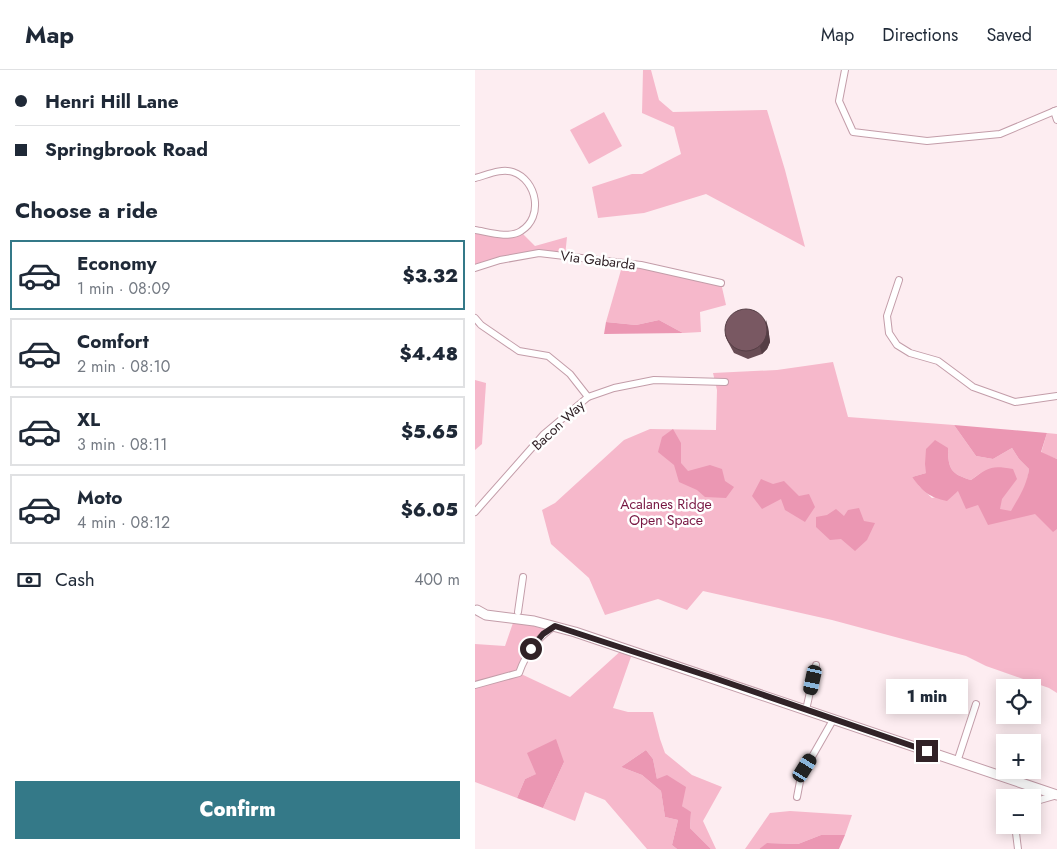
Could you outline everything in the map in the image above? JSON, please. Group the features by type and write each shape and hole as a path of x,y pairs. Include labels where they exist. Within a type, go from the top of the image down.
{"street":[{"path":"845,70 839,101 853,132 927,141 1000,134 1056,110 1057,120"},
{"path":"475,178 505,170 521,176 527,181 535,195 536,206 532,219 521,232 505,234 475,230"},
{"name":"Via Gabarda","path":"475,268 500,260 539,253 641,265 721,283"},
{"path":"899,280 887,316 889,333 897,345 909,353 938,361 973,387 1015,402 1057,396"},
{"path":"475,318 481,326 519,350 548,356 570,374 588,397"},
{"name":"Bacon Way","path":"475,512 544,434 588,397 614,388 654,380 725,382"},
{"path":"518,612 523,577"},
{"path":"476,610 518,612 532,616 543,623"},
{"path":"476,610 486,615 555,626 1057,795"},
{"path":"475,685 519,673 531,649 543,634 555,626"},
{"path":"806,710 816,665"},
{"path":"957,762 976,704"},
{"path":"797,797 801,776 833,720"},
{"path":"1041,800 1057,795"},
{"path":"1016,834 1018,849"}],"green space":[{"path":"643,70 651,70 659,100 673,112 767,110 805,247 706,194 644,213 598,218 592,187 632,174 642,174 681,154 674,127 642,113"},
{"path":"604,112 622,146 589,164 570,130"},
{"path":"475,230 505,234 521,232 535,246 567,237 565,256 539,253 475,268"},
{"path":"623,263 721,283 726,305 700,312 701,332 683,333 659,320 636,325 606,322"},
{"name":"Acalanes Ridge Open Space","path":"833,362 848,417 954,425 976,456 993,459 1012,448 1029,469 1027,482 1022,493 1057,483 1057,693 1041,685 1041,679 1023,679 986,666 966,656 832,620 703,591 687,610 658,599 605,615 589,578 551,544 542,510 555,503 624,440 650,429 716,430 717,390 713,373 777,370","holes":["948,448 949,461 955,473 971,480 982,472 958,491 932,498 912,477 926,473"]},
{"path":"475,380 486,383 482,444 475,450"},
{"path":"1047,433 1057,434 1057,459 1041,453"},
{"path":"514,620 547,630 519,673 570,697 624,648 633,651 613,708 628,712 653,712 665,753 692,775 722,787 703,821 716,849 711,849 690,828 691,813 657,779 653,759 646,750 621,767 642,775 661,791 665,817 678,820 672,845 677,849 647,849 605,800 585,792 575,821 543,808 564,762 525,779 517,798 475,782 475,644 505,646"},
{"path":"790,811 852,815 845,835 821,835 798,844 768,843 759,849 745,849 770,813"}],"shaded area":[{"path":"659,320 683,333 604,334 606,322 636,325"},
{"path":"954,425 1047,433 1041,452 1057,459 1057,529 1053,532 1035,514 988,525 978,505 966,509 958,491 947,501 931,496 920,487 912,477 926,473 926,449 935,440 948,448 952,470 964,478 971,480 986,470 995,467 1013,469 1017,479 1002,499 1000,509 1011,511 1017,501 1025,486 1029,469 1012,448 993,459 976,456"},
{"path":"673,429 681,443 681,463 688,471 710,465 722,469 725,481 734,487 726,498 705,497 697,490 679,482 674,465 658,452 662,437"},
{"path":"761,479 773,484 784,481 799,496 809,494 815,507 805,522 785,510 781,499 762,509 752,496"},
{"path":"859,508 864,521 875,523 867,540 855,551 841,539 830,540 816,527 816,517 827,515 836,509 844,516 848,510"},
{"path":"556,739 564,762 543,808 517,798 525,779 536,774 527,753"},
{"path":"646,750 653,759 657,779 667,775 686,787 682,806 691,812 690,828 711,849 677,849 672,845 678,820 665,817 661,791 642,775 621,767"},
{"path":"821,835 845,835 839,849 759,849 767,843 798,844"}],"building":[{"path":"742,309 750,309 761,315 767,330 761,345 750,351 742,351 731,345 725,334 725,326 731,315"}],"route":[{"path":"531,649 543,634 555,626 927,751"}]}
